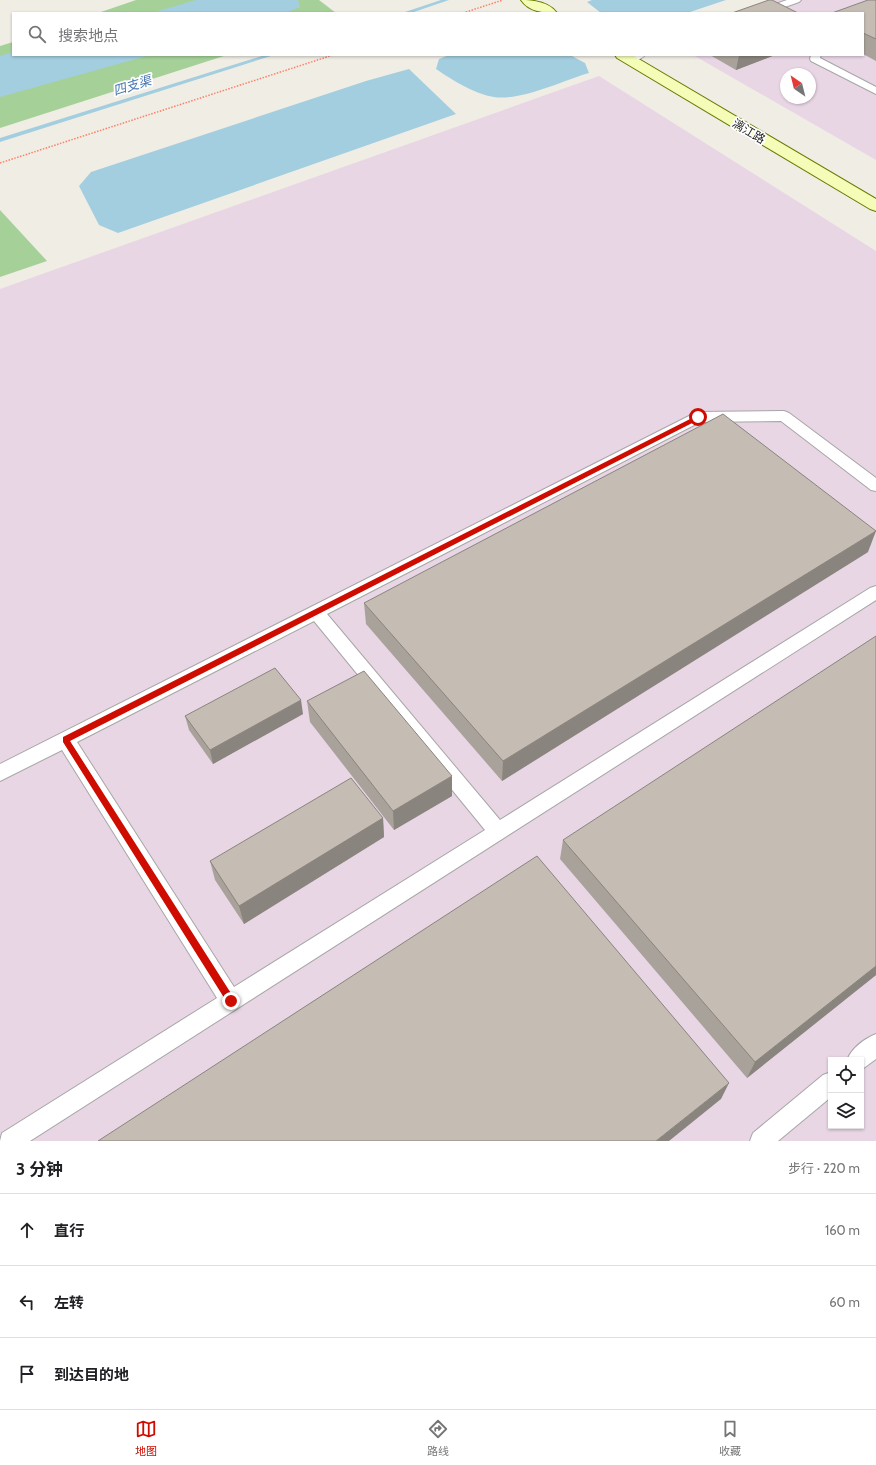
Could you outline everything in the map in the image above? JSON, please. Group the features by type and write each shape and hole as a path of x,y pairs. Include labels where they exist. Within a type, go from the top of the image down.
{"street":[{"path":"528,0 548,12"},
{"name":"漓江路","path":"630,56 876,206"}],"lane":[{"path":"762,12 796,0"},
{"path":"816,56 816,60 876,91"},
{"path":"0,773 698,417 784,416 876,486"},
{"path":"10,1141 876,592"},
{"path":"316,612 498,832"},
{"path":"66,740 231,1001"},
{"path":"862,1057 876,1045"},
{"path":"761,1141 828,1085"}],"path":[{"path":"466,12 503,0"},
{"path":"0,163 330,56"}],"shaded area":[{"path":"771,0 876,0 876,160 695,56 864,56 864,12 737,12"},
{"path":"599,76 876,251 876,1141 0,1141 0,289"}],"green space":[{"path":"136,0 319,0 335,12 101,12"},
{"path":"12,42 12,56 224,56 0,128 0,46"},
{"path":"0,210 47,261 0,277"}],"water":[{"path":"196,0 298,0 300,7 288,12 154,12"},
{"path":"592,0 726,0 690,12 600,12 587,2"},
{"path":"12,52 12,56 146,56 0,97 0,56"},
{"path":"446,56 572,56 585,63 589,73 542,90 516,96 494,97 472,90 436,69 439,59"},
{"path":"409,69 456,114 118,233 99,225 79,186 91,172 366,81"}],"building":[{"path":"772,0 796,12 735,12"},
{"path":"868,0 876,0 876,39 864,33 864,12 835,12"},
{"path":"723,414 876,531 503,761 364,603"},
{"path":"876,636 876,966 755,1062 563,840"},
{"path":"275,668 301,700 210,750 185,716"},
{"path":"364,671 452,776 393,811 307,701"},
{"path":"351,778 383,818 239,906 210,861"},
{"path":"537,856 729,1083 656,1141 98,1141"}],"waterway":[{"name":"四支渠","path":"408,12 446,0"},
{"name":"四支渠","path":"0,140 268,56"}],"route":[{"path":"231,1001 66,740 698,417"}]}
